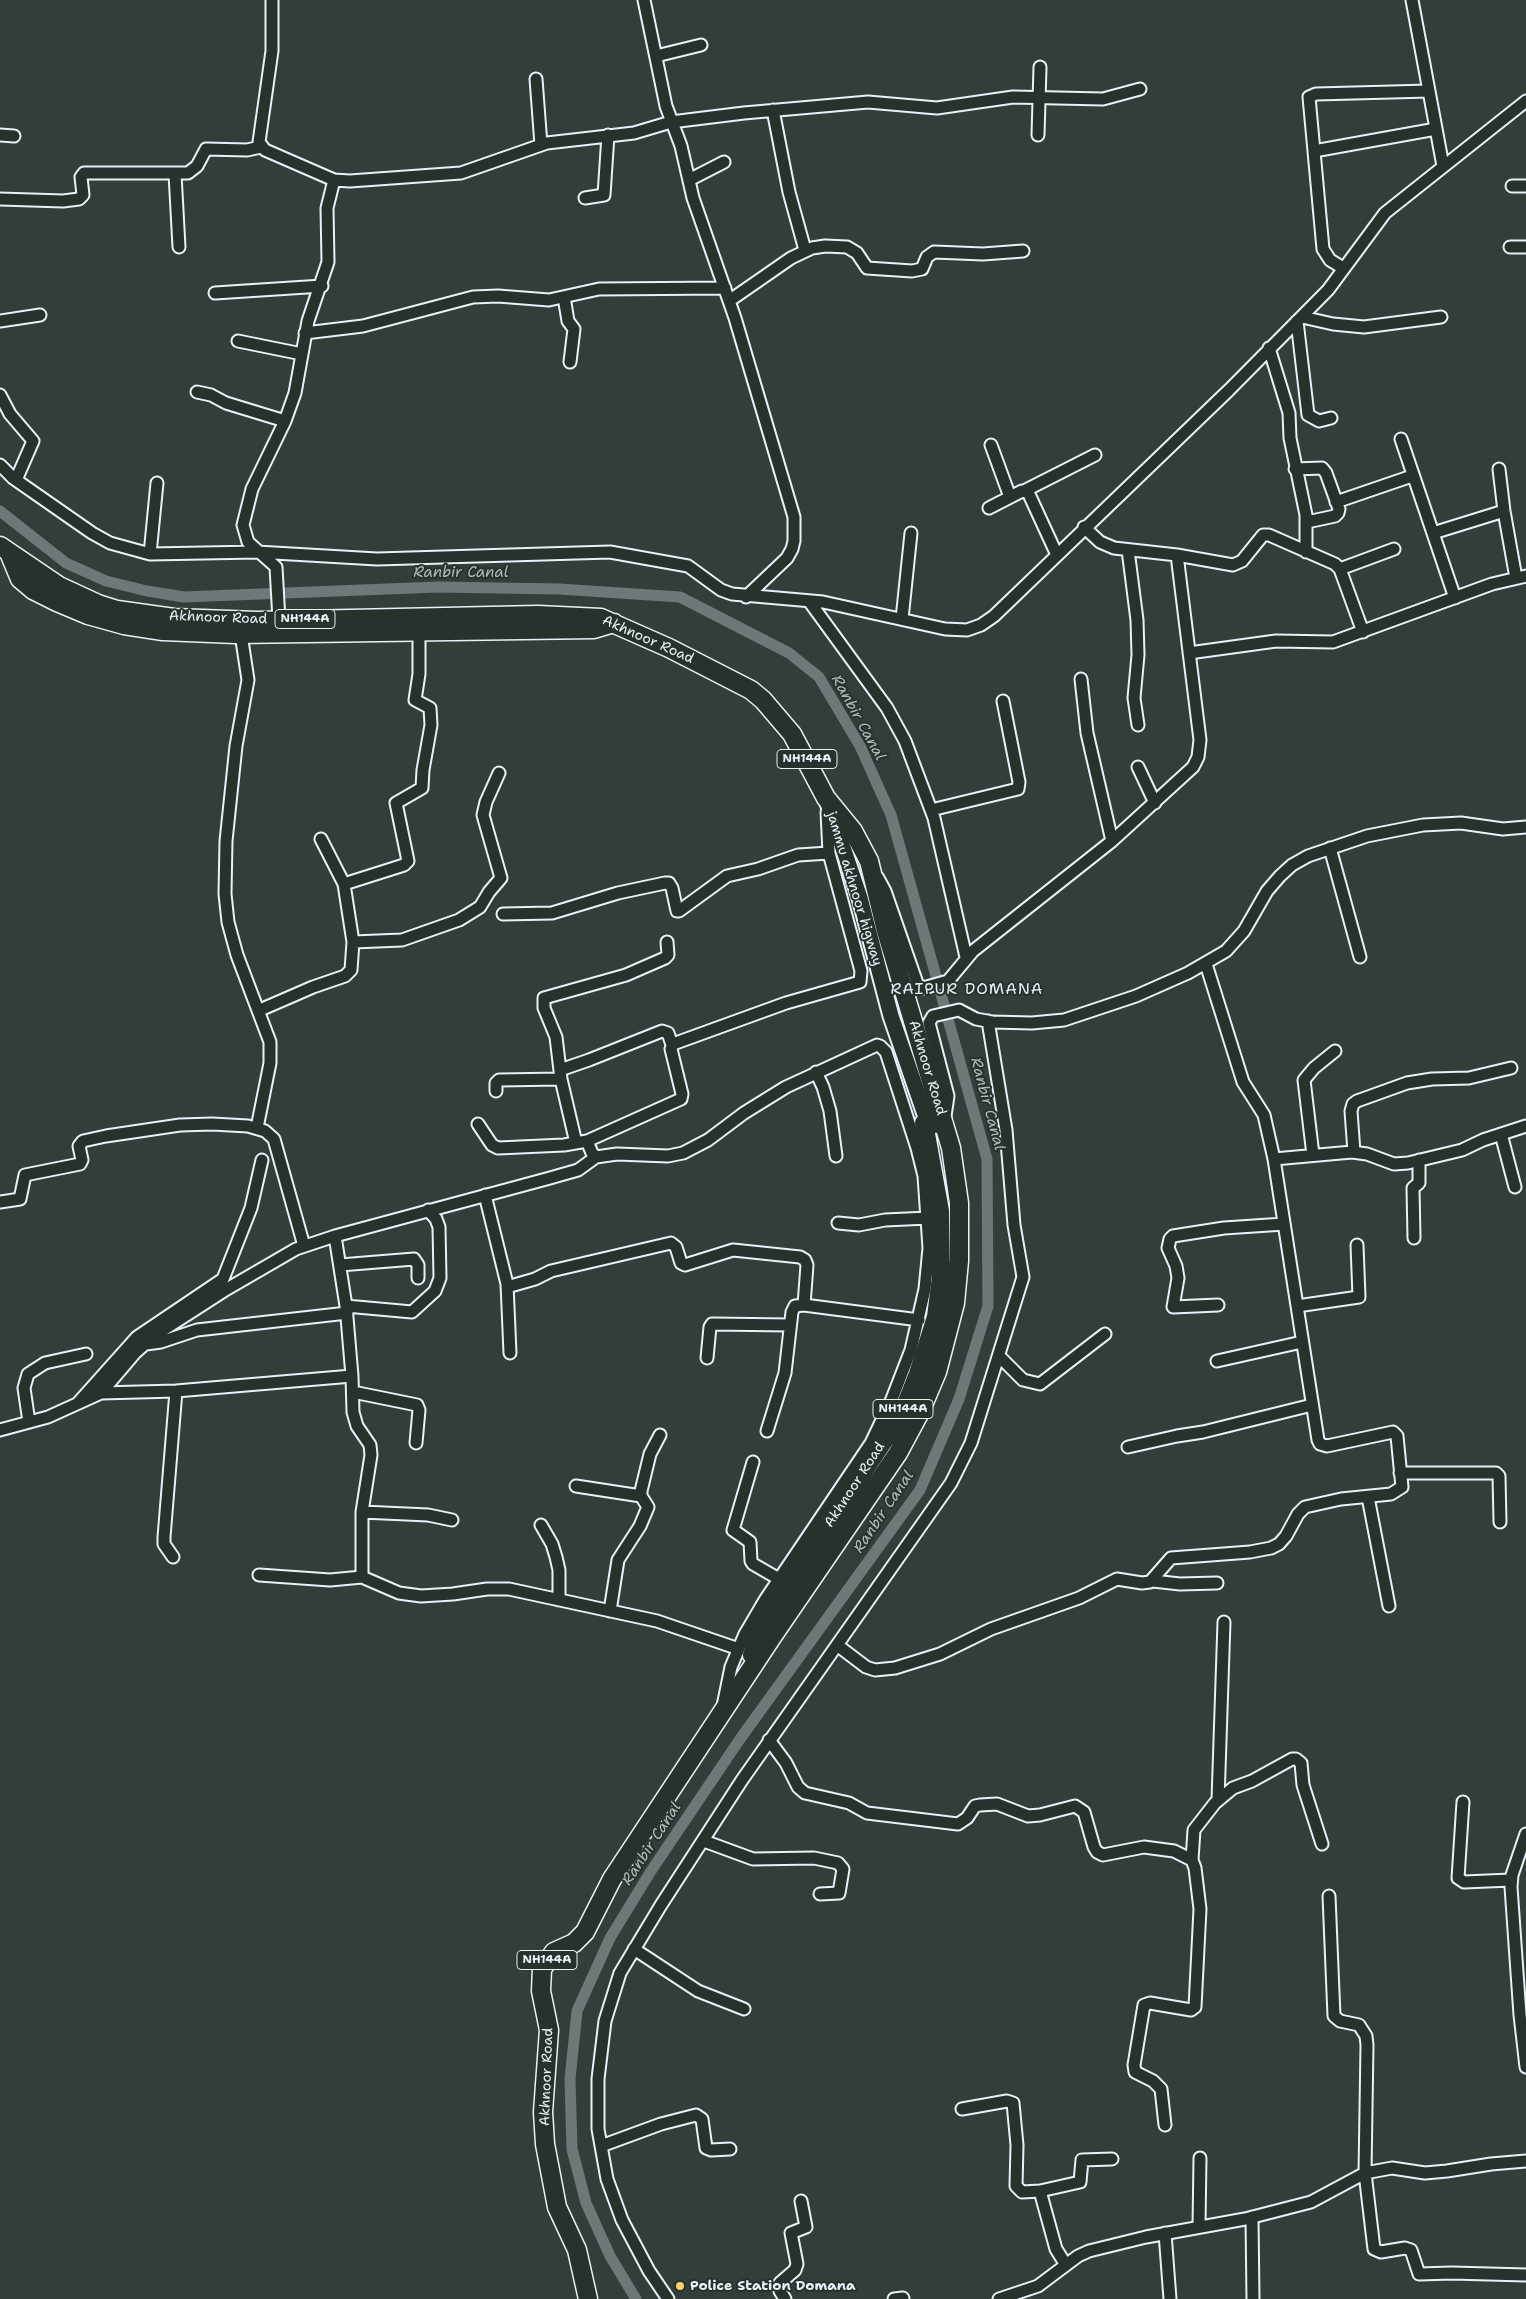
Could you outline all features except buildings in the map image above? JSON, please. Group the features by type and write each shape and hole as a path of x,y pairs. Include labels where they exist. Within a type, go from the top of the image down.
{"highway":[{"name":"Akhnoor Road","path":"5,550 59,586 98,604 117,610 174,618 279,612 593,616 656,641 751,690 773,710 792,734 826,798 862,844 872,871 900,979 915,1027 936,1123 950,1148 959,1202 959,1252 955,1303 937,1372 920,1412 898,1453 745,1677 612,1878 585,1932 574,1942 554,1952 542,1969 541,1991 549,2030 543,2112 546,2144 557,2207 577,2250 588,2299"},
{"path":"5,550 20,579 33,590 88,616 163,631 241,634 594,629 614,624"}],"main road":[{"name":"jammu akhnoor higway","path":"826,798 860,898 891,1016 936,1123"}],"street":[{"path":"261,147 258,137 272,51 272,0"},
{"path":"644,0 662,94 681,146 689,180 786,484 795,529 794,541 787,558 746,597"},
{"path":"1412,0 1443,166"},
{"path":"656,56 701,46"},
{"path":"1038,135 1041,97 1040,67"},
{"path":"536,79 541,145"},
{"path":"0,199 63,201 79,199 83,195 81,177 84,173 175,174 193,171 206,149 247,150 261,147 334,180 350,181 461,173 541,145 634,133 671,122 773,110 868,102 938,108 995,99 1041,97 1103,99 1140,89"},
{"path":"1343,268 1330,260 1323,249 1308,103 1311,95 1429,91"},
{"path":"0,464 16,480 98,536 110,543 150,554 257,552 377,559 610,552 688,566 721,590 746,597 845,605 945,629 960,631 975,628 994,616 1229,390 1328,290 1385,213 1526,101"},
{"path":"773,110 789,192 805,250"},
{"path":"1314,151 1436,129"},
{"path":"0,135 14,136"},
{"path":"585,198 604,195 608,135"},
{"path":"689,180 724,162"},
{"path":"175,174 179,247"},
{"path":"279,612 278,573 274,564 257,552 244,534 243,525 252,489 285,421 295,393 305,333 322,286 328,262 327,208 334,180"},
{"path":"1512,186 1526,186"},
{"path":"729,301 805,250 824,246 847,248 857,253 867,268 912,271 922,269 927,257 934,252 990,254 1022,251"},
{"path":"1510,247 1526,247"},
{"path":"215,293 322,286"},
{"path":"305,333 363,326 473,297 549,300 599,289 725,288"},
{"path":"564,297 568,320 574,329 570,362"},
{"path":"0,322 40,315"},
{"path":"1299,319 1364,327 1440,317"},
{"path":"1299,319 1308,415 1319,421 1331,418"},
{"path":"238,341 302,354"},
{"path":"1269,348 1289,414 1290,438 1307,522 1306,552"},
{"path":"197,392 211,395 226,403 285,421"},
{"path":"0,395 10,414 33,441 16,480"},
{"path":"1400,439 1455,598"},
{"path":"991,445 1010,497"},
{"path":"989,508 1094,455"},
{"path":"1296,469 1322,468 1326,473 1339,509 1338,514 1335,516 1307,522"},
{"path":"1189,653 1276,641 1333,642 1492,584 1521,577 1504,510 1499,469"},
{"path":"1336,502 1412,476"},
{"path":"150,554 157,484"},
{"path":"1026,490 1057,555"},
{"path":"1433,533 1504,510"},
{"path":"1084,528 1107,546 1236,565 1265,535 1335,564 1340,569 1363,632"},
{"path":"902,619 911,532"},
{"path":"1340,569 1394,549"},
{"path":"1128,550 1137,629 1138,655 1134,698 1138,725"},
{"path":"872,871 885,891 916,983 923,988 948,981 966,957 1112,841 1193,767 1200,748 1177,555"},
{"path":"809,601 887,708 920,776 931,810 966,957"},
{"path":"344,884 404,865 408,861 396,803 422,788 423,770 431,725 429,706 415,700 419,674 419,631"},
{"path":"241,634 248,680 236,746 226,841 225,894 228,922 237,955 260,1010 270,1042 271,1051 256,1128"},
{"path":"1081,679 1087,733 1112,841"},
{"path":"931,810 1016,790 1019,787 1003,701"},
{"path":"1138,767 1155,803"},
{"path":"353,942 386,942 408,938 459,920 480,907 489,892 501,878 482,815 499,773"},
{"path":"672,1045 786,1002 860,982 862,971 830,853 826,798"},
{"path":"936,1123 948,1096 929,1022 933,1016 956,1010 988,1021 1032,1023 1064,1020 1136,996 1206,964 1236,942 1267,891 1280,876 1292,865 1330,848 1396,829 1440,822 1503,829 1526,827"},
{"path":"260,1010 348,974 354,955 344,884 321,840"},
{"path":"1330,848 1360,957"},
{"path":"503,914 552,913 618,893 665,883 670,885 677,911 679,911 727,876 758,869 794,856 830,853"},
{"path":"596,1157 582,1142 561,1074 555,1032 544,1008 544,998 626,975 665,958 668,953 667,942"},
{"path":"1153,1581 1171,1558 1271,1548 1286,1536 1301,1510 1305,1507 1341,1499 1391,1494 1402,1487 1396,1434 1390,1432 1323,1446 1318,1440 1274,1159 1264,1115 1243,1082 1206,964"},
{"path":"668,2299 649,2271 622,2220 606,2179 598,2129 598,2079 605,2021 620,1973 634,1948 770,1740 950,1482 971,1443 1023,1277 1014,1225 1006,1130 988,1021"},
{"path":"478,1124 492,1145 498,1148 582,1142 681,1099 683,1096 672,1045 668,1033 662,1031 561,1074 499,1080 496,1083 496,1091"},
{"path":"102,1393 146,1344 227,1289 280,1257 304,1246 428,1210 578,1170 596,1157 616,1154 668,1156 683,1153 708,1140 767,1098 816,1072 872,1046 880,1046 883,1048 902,1098 924,1176 928,1218 928,1262 919,1320 903,1372 871,1443 779,1579 745,1634 729,1674 723,1711"},
{"path":"1313,1155 1304,1080 1314,1068 1335,1051"},
{"path":"1354,1152 1351,1110 1353,1104 1357,1101 1406,1083 1432,1079 1469,1078 1511,1068"},
{"path":"816,1072 823,1086 830,1111 836,1156"},
{"path":"0,1202 20,1199 25,1175 80,1164 82,1160 79,1146 83,1142 115,1134 190,1124 234,1125 256,1128 266,1132 274,1139 304,1246"},
{"path":"1274,1159 1354,1152 1394,1164 1462,1150 1526,1126"},
{"path":"1501,1134 1515,1187"},
{"path":"77,1404 137,1337 222,1278 250,1208 262,1160"},
{"path":"1414,1238 1414,1188 1419,1183 1419,1160"},
{"path":"485,1195 507,1287 510,1353"},
{"path":"146,1344 161,1342 197,1330 346,1309 412,1312 435,1291 440,1278 439,1227 436,1219 428,1210"},
{"path":"838,1223 859,1225 885,1220 928,1218"},
{"path":"1218,1305 1174,1307 1178,1278 1176,1266 1168,1248 1170,1239 1173,1236 1224,1228 1284,1224"},
{"path":"335,1236 346,1309 355,1422 368,1442 372,1455 362,1512 362,1577"},
{"path":"507,1287 535,1279 551,1271 671,1243 676,1247 681,1263 685,1264 733,1250 800,1257 805,1260 807,1265 804,1305"},
{"path":"1297,1306 1359,1296 1357,1245"},
{"path":"340,1265 414,1259 418,1262 418,1278"},
{"path":"767,1430 785,1372 790,1325 795,1306 804,1305 919,1320"},
{"path":"707,1358 710,1327 712,1324 790,1325"},
{"path":"999,1356 1023,1380 1040,1384 1105,1334"},
{"path":"1217,1361 1302,1342"},
{"path":"30,1422 24,1388 28,1374 46,1363 86,1354"},
{"path":"0,1430 30,1422 102,1393 176,1391 352,1376"},
{"path":"173,1557 164,1544 164,1537 176,1391"},
{"path":"353,1392 417,1405 419,1410 416,1443"},
{"path":"1128,1447 1203,1432 1312,1405"},
{"path":"610,1611 618,1560 640,1526 648,1507 641,1496 650,1454 660,1436"},
{"path":"753,1462 734,1533 749,1540 753,1564 779,1579"},
{"path":"1400,1474 1496,1473 1499,1476 1500,1522"},
{"path":"576,1486 641,1496"},
{"path":"1368,1496 1389,1606"},
{"path":"362,1512 428,1515 452,1520"},
{"path":"541,1525 552,1544 556,1556 559,1600"},
{"path":"259,1575 330,1580 362,1577 406,1594 437,1596 501,1588 673,1625 739,1649"},
{"path":"837,1645 866,1667 875,1670 895,1668 940,1654 991,1629 1055,1607 1116,1579 1142,1584 1153,1581 1180,1584 1217,1584"},
{"path":"1218,1800 1224,1622"},
{"path":"770,1740 786,1763 798,1787 804,1792 849,1804 867,1813 958,1824 967,1818 975,1806 980,1805 997,1804 1028,1816 1040,1815 1075,1806 1084,1812 1094,1847 1097,1852 1103,1855 1144,1847 1174,1851 1192,1860"},
{"path":"1164,2125 1161,2089 1154,2081 1136,2072 1134,2065 1144,2005 1150,2003 1191,2010 1196,2007 1200,1909 1195,1868 1192,1860 1194,1830 1218,1800 1234,1788 1261,1777 1278,1765 1296,1759 1301,1763 1303,1785 1322,1844"},
{"path":"1464,1802 1458,1878 1464,1882 1511,1880"},
{"path":"1526,1834 1511,1880 1520,2015 1526,2066"},
{"path":"704,1841 753,1859 814,1858 838,1863 843,1869 839,1892 820,1894"},
{"path":"1329,1896 1334,2016 1340,2021 1360,2026 1366,2036 1365,2173 1373,2245 1377,2251 1405,2248 1411,2250 1419,2274 1452,2272 1526,2275"},
{"path":"634,1948 698,1991 744,2009"},
{"path":"962,2109 1007,2102 1013,2103 1017,2145 1016,2186 1022,2192 1040,2191 1080,2182 1082,2160 1112,2159"},
{"path":"601,2146 661,2124 696,2115 702,2119 706,2148 711,2150 730,2149"},
{"path":"1199,2226 1200,2158"},
{"path":"999,2299 1038,2286 1089,2251 1164,2233 1252,2217 1311,2202 1350,2179 1365,2173 1392,2168 1425,2173 1491,2164 1526,2162"},
{"path":"1040,2191 1056,2249 1066,2266"},
{"path":"785,2299 780,2291 780,2283 796,2270 797,2264 791,2233 806,2227 802,2201"},
{"path":"1252,2217 1253,2299"},
{"path":"1164,2233 1170,2299"}],"waterway":[{"name":"Ranbir Canal","path":"0,511 66,563 106,581 147,591 184,597 438,587 559,589 680,597 789,653 819,677 860,746 891,815 987,1159 988,1306 959,1399 920,1490 740,1739 651,1871 610,1938 577,2011 570,2079 572,2149 586,2203 610,2256 636,2299"}],"place":[{"name":"Police Station Domana","path":"680,2286"}],"district":[{"name":"RAIPUR DOMANA","path":"967,990"}]}
